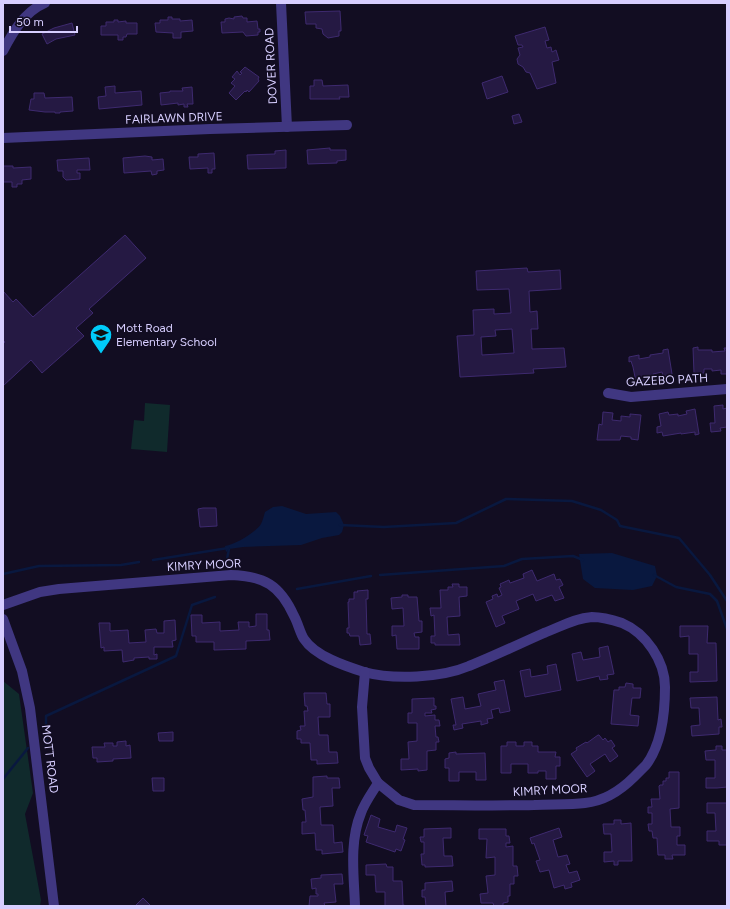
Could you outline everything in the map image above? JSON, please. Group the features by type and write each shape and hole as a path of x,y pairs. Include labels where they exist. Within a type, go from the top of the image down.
{"street":[{"path":"3,51 13,32 23,19 38,6 45,3"},
{"name":"DOVER ROAD","path":"281,3 288,127"},
{"name":"FAIRLAWN DRIVE","path":"3,138 347,125"},
{"name":"GAZEBO PATH","path":"608,393 631,397 727,389"},
{"name":"KIMRY MOOR","path":"3,605 40,592 59,589 231,575 249,576 269,583 284,596 294,614 304,640 317,651 339,663 365,672 404,677 430,675 467,667 573,620 593,617 609,619 624,624 645,640 651,647 660,664 665,683 665,703 660,732 652,755 628,783 608,796 587,803 512,806 414,805 399,800 378,783 365,758 362,707 365,672"},
{"name":"MOTT ROAD","path":"3,619 22,671 30,708 54,906"},
{"path":"355,906 353,855 355,833 360,814 378,783"}],"green space":[{"path":"145,403 170,405 167,452 131,449 134,420 144,421"},
{"path":"3,681 19,694 33,793 25,814 41,900 40,906 3,906"}],"water":[{"path":"282,506 306,514 336,512 340,516 344,525 342,532 339,535 322,538 301,545 243,547 229,549 226,552 225,546 239,541 258,527 262,522 265,512 273,507"},
{"path":"612,553 655,566 657,576 652,586 633,590 595,588 583,579 579,554"}],"building":[{"path":"340,11 341,31 339,31 339,36 328,38 323,34 322,29 316,28 316,24 306,24 305,12"},
{"path":"242,16 243,18 247,18 247,22 257,21 258,29 260,29 258,35 246,36 243,32 222,33 221,22 225,22 225,19 234,19 234,17"},
{"path":"168,17 172,17 172,19 180,19 180,21 192,20 193,31 181,32 181,38 173,38 173,33 156,32 155,23 160,23 160,20 168,20"},
{"path":"114,20 118,20 118,22 126,21 126,23 137,23 137,34 127,34 126,37 123,37 123,40 118,40 118,35 101,35 101,26 106,26 106,22 114,22"},
{"path":"72,23 75,35 56,39 47,44 42,34 54,28"},
{"path":"545,27 549,40 545,41 547,48 551,47 552,52 556,50 559,60 552,62 556,83 537,89 530,73 526,72 523,67 518,64 517,59 520,55 518,48 523,47 522,45 518,45 515,36"},
{"path":"245,67 259,77 259,81 249,92 247,90 246,92 245,91 236,100 229,93 235,86 231,83 235,79 232,77 237,71 240,75 242,73 240,72"},
{"path":"502,76 508,92 487,99 482,83"},
{"path":"314,80 322,80 323,86 348,85 349,97 339,97 340,99 310,99 310,86 314,86"},
{"path":"115,86 115,93 141,91 142,105 99,109 98,97 106,96 105,87"},
{"path":"192,87 193,104 187,104 188,107 184,107 184,104 178,105 178,103 161,105 160,93 183,91 182,88"},
{"path":"34,93 44,93 45,98 72,97 73,111 55,113 29,110 31,99 34,99"},
{"path":"519,114 522,122 514,124 512,116"},
{"path":"330,148 330,150 346,150 346,160 337,161 337,163 308,164 307,150"},
{"path":"286,150 286,168 248,169 247,155 275,154 275,151"},
{"path":"214,153 215,169 212,169 212,173 208,173 208,168 190,169 189,157 198,157 198,154"},
{"path":"145,156 152,157 152,160 163,159 164,170 157,171 157,174 152,175 151,171 124,173 123,158"},
{"path":"89,158 90,170 77,170 77,173 80,173 80,179 66,180 63,177 63,171 58,171 57,160"},
{"path":"3,166 13,166 13,168 31,167 31,179 22,180 22,184 17,184 17,187 12,187 12,182 3,182"},
{"path":"125,235 146,258 89,309 93,313 76,328 84,336 42,373 31,360 3,386 3,344 5,342 3,340 3,291 13,302 16,299 33,317"},
{"path":"527,268 528,272 560,270 561,289 529,291 530,312 537,311 538,329 531,329 532,349 564,348 566,367 533,369 534,373 460,377 457,336 474,335 473,310 494,309 494,314 511,313 509,289 477,290 476,271","holes":["512,329 514,353 482,355 481,337 496,336 495,330"]},
{"path":"698,347 698,350 712,350 712,352 725,351 724,348 727,348 727,374 721,374 721,370 712,371 712,369 704,369 704,373 694,373 693,348"},
{"path":"668,349 672,374 663,376 662,372 653,374 654,376 645,377 645,381 636,382 631,361 629,362 629,357 639,355 639,359 650,357 650,355 663,353 663,350"},
{"path":"723,405 723,409 727,408 727,427 720,428 721,431 711,432 710,423 715,423 714,406"},
{"path":"695,409 699,434 695,435 695,432 663,436 662,432 657,433 657,427 661,426 659,414 668,412 669,415 678,414 678,416 687,414 686,411"},
{"path":"603,412 613,413 612,420 621,421 621,416 630,417 630,414 641,415 638,440 631,439 631,437 621,436 620,440 597,440 599,424 602,425"},
{"path":"216,508 217,526 200,527 198,509"},
{"path":"532,570 537,581 554,574 556,580 560,579 563,585 559,587 564,598 555,601 552,595 536,601 533,594 516,601 519,609 502,616 505,623 496,627 486,602 493,599 492,596 497,594 498,597 502,595 499,588 501,587 500,584 509,580 510,583 524,578 523,574"},
{"path":"452,584 459,584 459,587 467,587 467,596 459,597 460,616 447,617 448,635 459,634 460,645 435,645 435,643 431,643 431,636 435,636 434,615 431,616 430,608 441,608 440,590 448,590 448,587 453,587"},
{"path":"368,590 368,599 366,599 367,634 370,634 371,644 360,645 359,636 350,636 349,633 347,633 347,628 349,628 348,602 349,599 354,599 354,592"},
{"path":"402,595 417,597 419,621 422,621 422,632 414,633 415,637 419,637 419,649 397,649 396,635 392,636 392,626 404,626 403,608 392,609 391,598 402,597"},
{"path":"256,614 267,614 267,630 269,630 270,640 246,641 246,649 214,650 214,642 196,642 196,636 192,636 191,615 202,615 202,623 220,622 220,631 239,630 238,622 249,622 249,627 256,626"},
{"path":"175,620 176,640 172,641 173,647 154,647 154,655 157,654 157,659 149,659 149,657 134,658 134,660 123,662 122,650 104,651 104,647 101,648 99,623 110,623 110,631 128,630 129,643 146,642 145,630 156,629 157,633 164,633 164,621"},
{"path":"680,626 708,626 707,643 716,643 717,681 690,682 690,672 698,672 698,654 689,654 689,636 680,637"},
{"path":"608,646 614,674 607,675 608,679 600,680 599,676 577,681 572,654 581,652 583,660 600,657 599,648"},
{"path":"556,664 561,690 525,697 520,671 530,669 531,677 548,674 547,666"},
{"path":"504,680 510,711 500,713 499,708 491,710 493,718 487,719 488,723 481,725 481,721 462,724 463,728 454,730 453,725 456,725 451,699 463,697 465,709 481,706 478,694 496,690 494,682"},
{"path":"626,683 633,684 633,688 641,688 640,698 632,698 630,715 639,716 638,726 611,724 614,690 619,690 619,687 625,687"},
{"path":"304,693 326,693 327,704 330,704 330,717 318,717 319,735 328,735 329,752 337,752 338,763 317,764 317,760 311,760 310,743 301,743 301,739 297,739 297,731 301,730 300,726 305,726 304,711 308,711 307,706 305,706"},
{"path":"717,697 718,720 721,719 722,727 719,727 719,734 692,736 691,726 700,725 699,708 691,708 690,698"},
{"path":"434,698 434,706 436,706 436,709 431,710 432,713 425,713 425,716 435,715 435,720 439,720 440,726 435,726 436,737 438,737 439,742 436,742 436,750 427,751 427,770 401,770 401,759 409,759 408,742 417,741 417,723 408,723 408,713 412,713 412,699"},
{"path":"173,732 173,741 159,741 158,733"},
{"path":"598,735 603,740 605,738 608,742 611,740 615,746 612,748 618,756 610,762 605,754 590,764 595,771 587,777 571,754 577,750 576,748 586,742 587,743"},
{"path":"126,741 126,746 130,745 131,758 97,762 97,758 93,758 92,747 105,747 104,743 113,743 113,746 117,746 117,742"},
{"path":"507,742 516,742 516,746 524,746 524,742 532,742 532,746 538,746 538,752 556,752 555,757 560,757 560,766 556,766 556,779 546,779 546,771 528,773 528,764 511,764 511,773 501,773 501,746 507,746"},
{"path":"716,746 722,746 722,750 727,750 727,787 706,788 706,778 715,778 715,760 706,760 705,751 716,750"},
{"path":"456,752 456,754 485,753 486,780 476,780 476,772 459,772 459,781 449,781 449,768 445,768 445,759 449,758 449,753"},
{"path":"669,772 679,772 679,808 670,809 671,827 680,827 680,836 677,836 677,845 685,845 685,855 672,855 673,859 665,859 665,855 658,855 657,838 653,838 652,831 649,831 648,824 652,824 652,813 648,813 648,807 652,807 651,799 660,799 659,786 663,785 663,781 666,781 666,778 669,778"},
{"path":"327,776 327,778 339,778 340,788 332,788 333,806 320,807 321,825 333,825 334,843 342,842 343,852 322,854 322,850 316,850 315,833 302,834 302,822 306,822 302,799 313,797 313,777"},
{"path":"152,778 164,778 164,791 153,791"},
{"path":"707,803 727,803 727,845 719,845 719,841 707,841 707,831 716,831 715,813 707,813"},
{"path":"371,815 380,819 378,827 395,832 397,825 407,828 401,851 396,849 395,852 366,842 368,836 364,835"},
{"path":"614,820 621,820 621,824 631,823 632,861 618,861 618,865 614,865 614,861 604,862 604,852 612,852 611,834 604,834 603,824 614,824"},
{"path":"451,828 451,838 443,838 444,856 452,856 453,866 425,867 425,865 422,865 421,854 424,854 424,842 421,842 420,837 424,837 424,829"},
{"path":"559,828 562,837 553,840 558,857 567,855 570,864 566,865 569,873 577,871 580,880 571,883 572,887 565,889 564,885 554,888 549,870 540,872 536,861 540,860 534,843 532,844 530,838"},
{"path":"479,829 506,829 506,836 509,836 510,843 506,843 506,847 513,846 513,866 517,866 518,876 514,876 514,884 510,884 510,896 508,896 508,902 503,903 503,906 494,906 493,903 481,903 480,894 488,893 486,876 495,875 495,857 486,858 487,839 479,839"},
{"path":"386,864 387,867 393,867 393,881 402,881 403,905 407,906 385,906 385,892 376,892 375,875 366,875 366,865"},
{"path":"342,874 343,884 334,884 336,902 324,903 325,906 309,906 310,896 318,896 318,894 316,894 316,888 312,889 311,879 321,878 321,875"},
{"path":"452,881 453,891 445,892 446,906 426,906 425,897 422,897 422,890 425,890 425,883"},
{"path":"143,898 151,906 135,906"}],"waterway":[{"path":"340,525 384,527 456,523 506,499 572,501 601,510 617,520 620,526 679,538 710,575 727,601"},
{"path":"153,560 228,548"},
{"path":"227,559 229,549"},
{"path":"380,575 504,566 522,559 573,556 583,560"},
{"path":"3,574 39,566 121,565 139,562"},
{"path":"654,575 676,587 710,594 717,601 727,629"},
{"path":"297,589 371,576"},
{"path":"46,746 46,716 176,656 192,605 215,597"},
{"path":"3,779 28,748"}],"place":[{"name":"Mott Road Elementary School","path":"101,354"}]}
